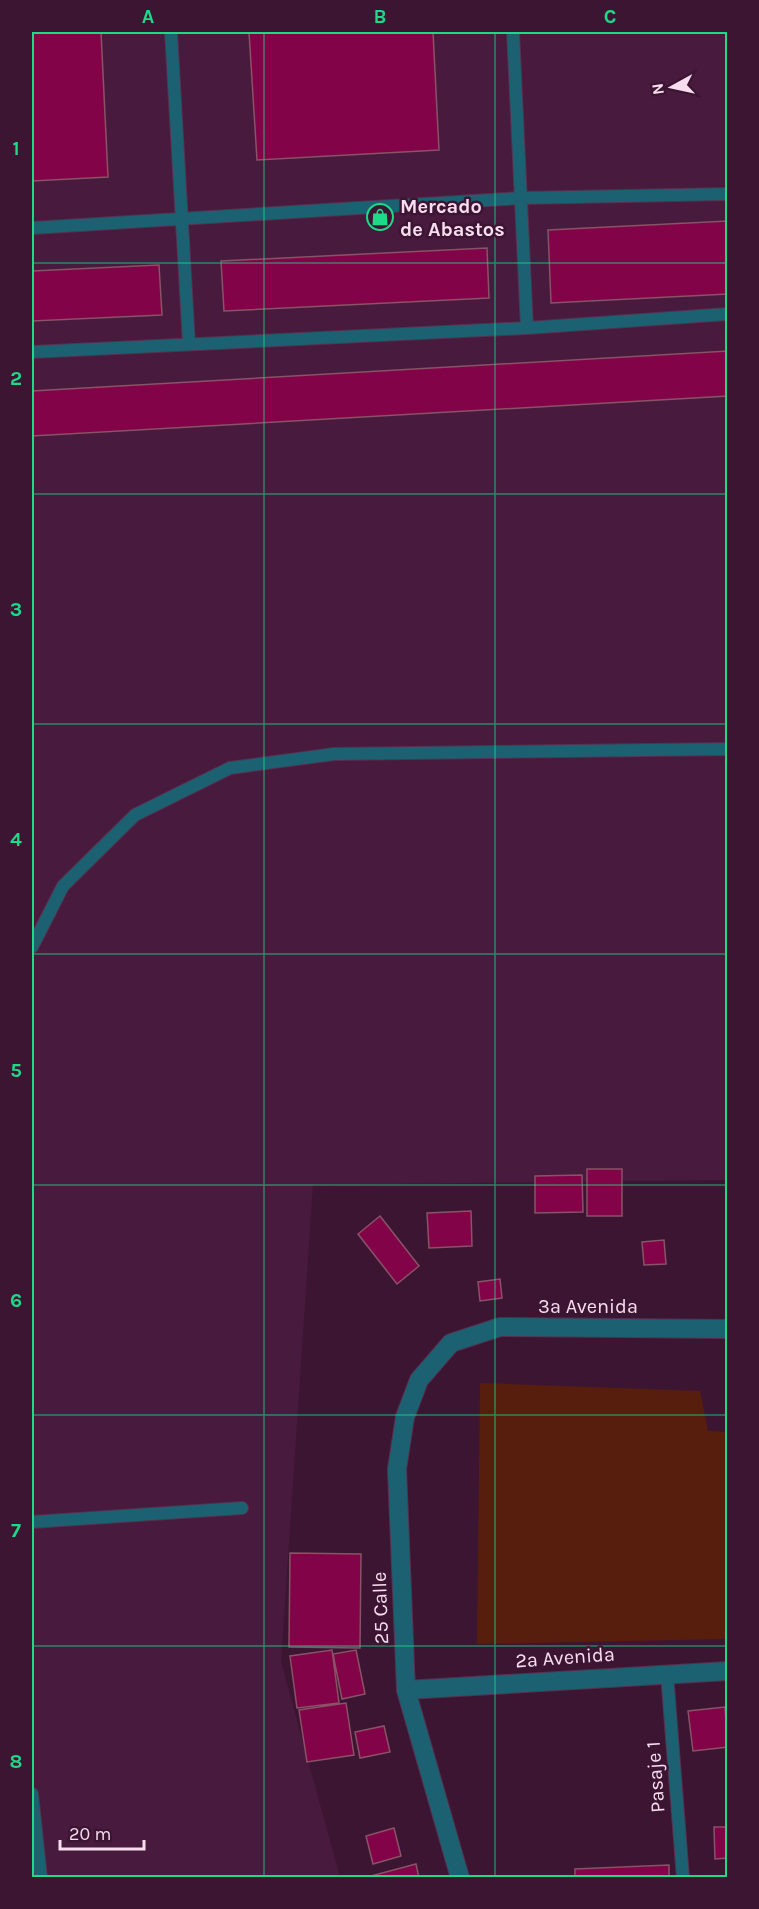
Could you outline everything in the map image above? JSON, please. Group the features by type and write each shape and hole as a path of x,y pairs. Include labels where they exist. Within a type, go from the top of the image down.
{"street":[{"name":"3a Avenida","path":"451,1343 500,1327 728,1329"},
{"name":"25 Calle","path":"451,1343 419,1380 405,1417 397,1469 406,1690 460,1878"},
{"name":"2a Avenida","path":"406,1690 728,1671"}],"lane":[{"path":"171,32 189,344"},
{"path":"513,32 527,328"},
{"path":"32,228 521,198 728,194"},
{"path":"32,352 527,328 728,314"},
{"path":"32,947 63,886 135,815 230,768 334,754 728,749"},
{"path":"32,1522 242,1508"},
{"name":"Pasaje 1","path":"667,1674 683,1878"},
{"path":"32,1794 41,1878"}],"shaded area":[{"path":"32,32 727,32 727,1180 313,1185 281,1662 340,1877 32,1878"},
{"path":"480,1383 700,1391 708,1431 727,1432 727,1639 477,1644"}],"building":[{"path":"32,32 101,32 108,177 32,181"},
{"path":"249,32 433,32 439,150 257,160"},
{"path":"728,221 728,294 551,303 548,230"},
{"path":"487,248 489,298 224,311 221,261"},
{"path":"159,265 162,315 32,321 32,271"},
{"path":"728,351 728,396 32,436 32,391"},
{"path":"587,1169 622,1169 622,1216 587,1216"},
{"path":"582,1175 583,1212 535,1213 535,1176"},
{"path":"471,1211 472,1246 429,1248 427,1213"},
{"path":"380,1216 419,1266 397,1284 358,1234"},
{"path":"664,1240 666,1264 644,1265 642,1242"},
{"path":"500,1279 502,1298 480,1301 478,1282"},
{"path":"290,1553 361,1554 360,1648 289,1647"},
{"path":"332,1650 339,1703 297,1708 290,1656"},
{"path":"356,1650 365,1694 342,1699 333,1654"},
{"path":"346,1703 354,1755 307,1762 299,1710"},
{"path":"725,1707 728,1747 693,1751 688,1711"},
{"path":"384,1726 390,1752 360,1758 355,1732"},
{"path":"714,1827 728,1827 728,1858 715,1859"},
{"path":"394,1828 401,1856 373,1864 366,1836"},
{"path":"416,1864 419,1878 367,1878 367,1877"},
{"path":"669,1865 669,1878 575,1878 575,1869"}],"place":[{"name":"Mercado de Abastos","path":"380,217"}]}
